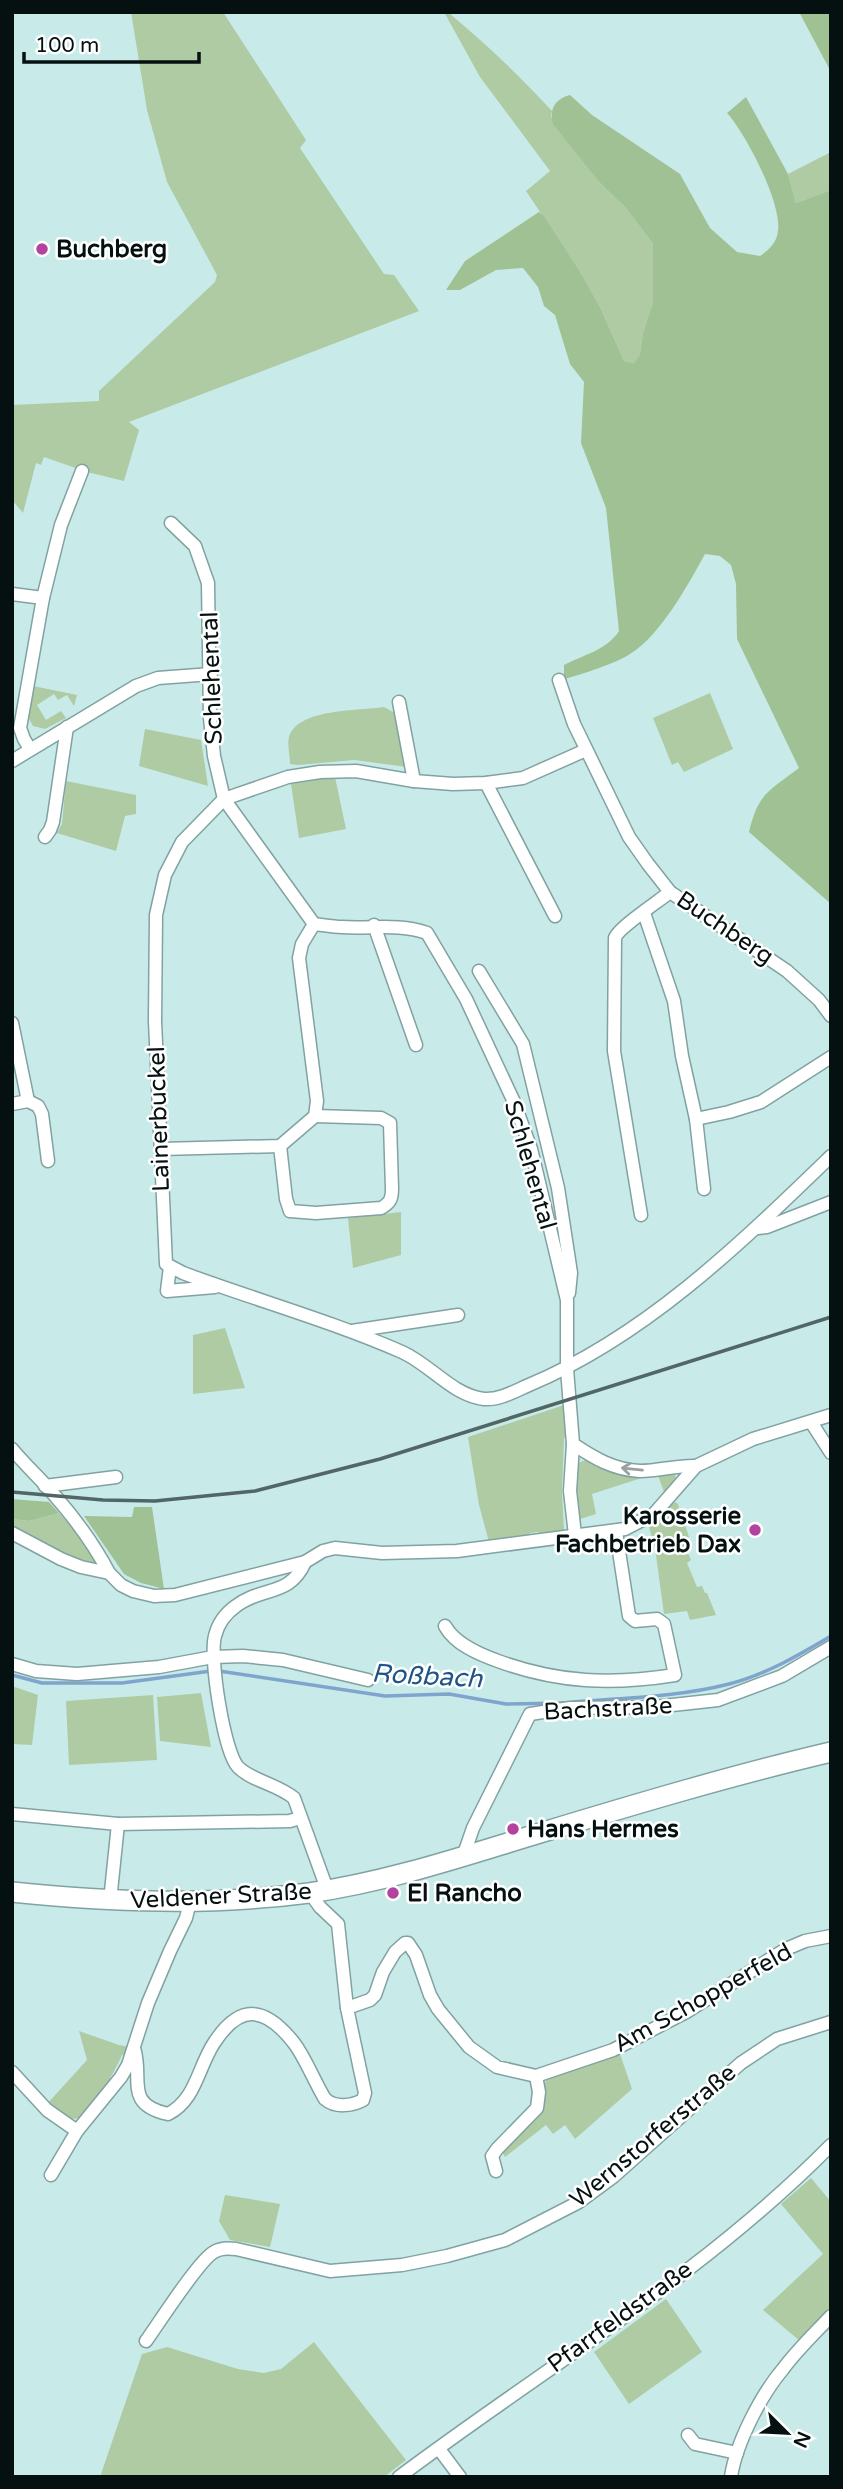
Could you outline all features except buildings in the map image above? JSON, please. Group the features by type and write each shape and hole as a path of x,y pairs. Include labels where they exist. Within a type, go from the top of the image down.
{"main road":[{"name":"Veldener Straße","path":"12,1892 110,1901 190,1902 319,1891 376,1880 463,1857 752,1770 831,1752"}],"street":[{"path":"30,749 20,728 43,598 61,525 82,471"},
{"name":"Schlehental","path":"171,523 195,546 208,583 210,718 214,756 224,799 314,924 343,928 403,927 427,933 466,999 514,1102 531,1149 567,1300"},
{"path":"12,594 43,598"},
{"path":"12,761 117,696 147,682 158,678 211,674"},
{"name":"Buchberg","path":"559,680 574,724 629,837 670,892 787,971 819,1000 831,1016"},
{"path":"399,702 414,781"},
{"path":"45,836 53,822 66,726"},
{"path":"224,799 288,777 320,772 356,771 414,781 453,784 523,778 586,750"},
{"path":"486,783 555,916"},
{"name":"Lainerbuckel","path":"219,1286 167,1291 170,1267 165,1259 155,1021 156,915 166,875 182,842 224,799"},
{"path":"641,1215 614,1051 615,938 617,931 670,892"},
{"path":"645,913 674,1002 682,1056 696,1119 704,1189"},
{"path":"161,1149 281,1146 315,1116 316,1092 299,958 302,944 314,924"},
{"path":"374,926 416,1045"},
{"name":"Schlehental","path":"479,971 523,1044 564,1218 571,1273 567,1300 568,1369 573,1444 570,1491 575,1535"},
{"path":"12,1023 28,1101"},
{"path":"696,1119 761,1102 831,1057"},
{"path":"12,1104 28,1101 38,1106 42,1114 48,1161"},
{"path":"281,1146 286,1199 290,1211 316,1213 381,1208 388,1204 392,1189 390,1123 380,1118 315,1116"},
{"path":"170,1267 351,1331 405,1354 458,1389 480,1398 496,1399 568,1369 642,1322 757,1228 831,1156"},
{"path":"757,1228 767,1227 831,1202"},
{"path":"351,1331 458,1315"},
{"path":"573,1444 600,1462 620,1468 640,1471 696,1466 753,1439 831,1415"},
{"path":"811,1422 831,1453"},
{"path":"12,1449 85,1535 108,1573 133,1591 155,1597 175,1595 305,1562 323,1551 335,1548 382,1553 457,1551 616,1532 654,1514 696,1466"},
{"path":"46,1486 116,1477"},
{"path":"444,1626 450,1635 482,1655 541,1675 624,1682 675,1675 667,1632 662,1621 635,1621 629,1616 616,1532"},
{"path":"12,1533 61,1559 108,1573"},
{"path":"134,2048 137,2058 138,2096 144,2104 168,2114 187,2098 214,2044 229,2025 242,2015 261,2015 279,2026 295,2045 325,2099 334,2104 352,2105 363,2100 365,2093 348,2008 338,1924 320,1907 319,1891 293,1798 282,1788 243,1771 233,1760 215,1685 213,1660 216,1631 229,1611 246,1599 289,1584 296,1579 305,1562"},
{"name":"Bachstraße","path":"463,1857 473,1828 530,1714 569,1708 654,1707 718,1700 782,1676 831,1647"},
{"path":"12,1664 36,1671 77,1674 243,1656 283,1660 368,1680"},
{"path":"12,1814 118,1824 290,1821 300,1818"},
{"path":"110,1901 118,1824"},
{"path":"51,2175 77,2131 121,2077 134,2048 148,2003 186,1918 190,1902"},
{"name":"Am Schopperfeld","path":"536,2076 613,2050 688,2011 786,1948 805,1941 831,1937"},
{"path":"348,2008 370,2000 375,1995 383,1972 395,1952 408,1943 416,1955 430,1995 438,2009 469,2047 497,2067 536,2076 539,2092 537,2108 492,2156 496,2171"},
{"name":"Wernstorferstraße","path":"146,2341 206,2259 223,2249 236,2249 330,2271 402,2265 447,2256 519,2234 579,2202 613,2177 741,2063 778,2039 831,2022"},
{"path":"12,2072 47,2110 77,2131"},
{"name":"Pfarrfeldstraße","path":"399,2477 696,2263 776,2198 831,2145"},
{"path":"731,2477 737,2453 765,2395 782,2369 831,2316"},
{"path":"688,2435 695,2444 737,2453"},
{"path":"439,2449 460,2477"}],"green space":[{"path":"131,12 223,12 306,140 300,148 384,274 394,275 419,311 129,422 139,430 124,481 44,457 41,465 36,463 23,513 12,500 12,405 99,401 99,391 215,282 217,275 167,182 147,110"},
{"path":"444,12 449,13 489,48 552,111 551,116 600,183 626,208 653,244 653,302 643,333 640,354 634,365 624,361 600,307 581,273 526,191 550,171 480,77"},
{"path":"799,12 831,12 831,72"},
{"path":"570,95 592,115 680,174 710,228 737,252 760,256 772,245 778,231 778,219 769,187 744,136 727,113 746,97 788,174 796,203 831,190 831,904 749,832 756,809 766,794 799,768 737,639 736,584 731,565 720,556 705,554 672,609 641,646 616,661 564,679 564,665 608,643 619,631 606,508 581,443 584,382 570,364 555,315 544,306 538,287 523,268 496,270 460,290 446,290 465,261 539,212 581,273 600,307 624,361 634,364 640,354 643,333 653,302 653,244 626,208 600,183 553,124 554,105"},
{"path":"831,152 831,190 796,203 788,174"},
{"path":"33,686 77,695 74,706 67,695 58,700 54,694 37,705 46,720 61,711 66,718 45,729 33,726 28,717"},
{"path":"710,693 733,749 684,772 678,762 672,765 653,718"},
{"path":"384,707 397,714 407,767 354,760 290,764 289,737 304,721 330,713"},
{"path":"145,729 201,740 208,786 139,766"},
{"path":"335,777 346,829 299,838 291,784"},
{"path":"66,781 136,795 136,814 125,816 116,851 57,833 62,824"},
{"path":"401,1212 401,1255 353,1268 348,1218"},
{"path":"225,1328 245,1388 193,1394 193,1335"},
{"path":"564,1405 568,1437 564,1438 564,1530 540,1535 539,1532 530,1533 531,1536 489,1542 479,1505 468,1437"},
{"path":"588,1459 673,1470 676,1478 664,1492 657,1473 592,1494 596,1514 580,1519 576,1500 578,1463"},
{"path":"12,1499 49,1502 59,1513 29,1521 12,1519"},
{"path":"675,1502 689,1537 683,1541 691,1560 687,1563 697,1587 702,1586 707,1593 716,1615 690,1620 687,1611 664,1614 655,1548 648,1524"},
{"path":"134,1507 152,1507 164,1589 141,1583 124,1574 84,1516 132,1517"},
{"path":"59,1513 95,1554 97,1564 91,1565 55,1550 12,1526 12,1519 29,1521"},
{"path":"12,1686 38,1695 32,1745 12,1744"},
{"path":"201,1693 211,1747 160,1741 157,1697"},
{"path":"153,1695 157,1760 69,1765 66,1701"},
{"path":"79,2031 130,2047 127,2054 122,2055 109,2081 87,2111 80,2118 70,2119 47,2104 87,2060"},
{"path":"620,2054 632,2089 575,2139 565,2125 553,2134 546,2125 505,2157 501,2150 533,2119 546,2080"},
{"path":"811,2178 831,2202 831,2311 800,2341 763,2310 823,2254 781,2204"},
{"path":"225,2195 280,2204 270,2247 230,2240 219,2221"},
{"path":"666,2299 702,2352 629,2404 594,2352"},
{"path":"314,2342 406,2460 384,2477 100,2477 142,2354 167,2347 238,2369 264,2373 281,2369"}],"waterway":[{"name":"Roßbach","path":"573,1702 671,1694 729,1684 769,1670 831,1636"},
{"name":"Roßbach","path":"12,1675 42,1683 122,1683 211,1671"},
{"name":"Roßbach","path":"219,1671 385,1696 449,1694 506,1704 565,1703"}],"railway":[{"path":"12,1492 103,1500 155,1501 255,1491 380,1459 831,1317"}],"place":[{"name":"Buchberg","path":"42,249"},
{"name":"Karosserie Fachbetrieb Dax","path":"755,1530"},
{"name":"Hans Hermes","path":"513,1829"},
{"name":"El Rancho","path":"393,1893"}]}
